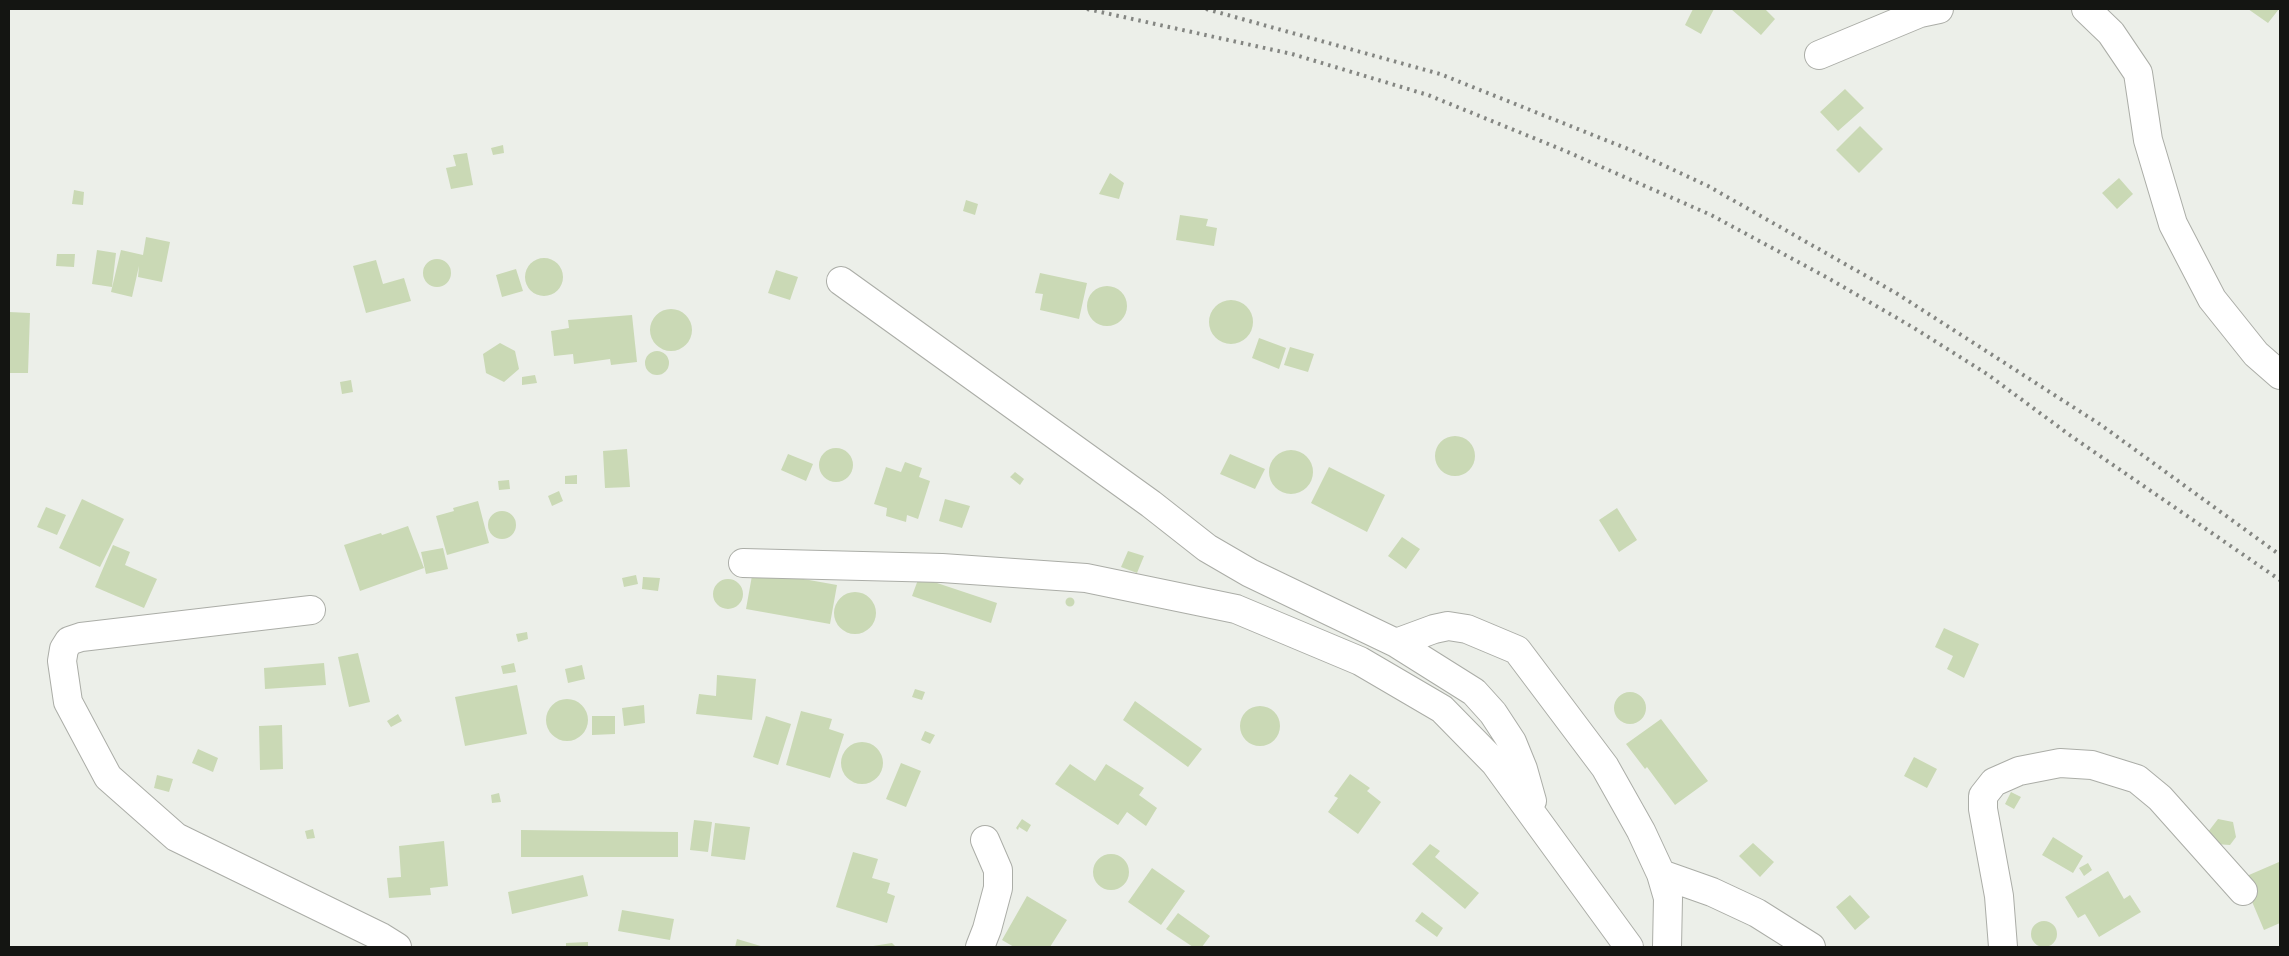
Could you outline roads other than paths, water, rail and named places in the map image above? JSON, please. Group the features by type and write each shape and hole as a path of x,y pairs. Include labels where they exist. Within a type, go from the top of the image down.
{"street":[{"path":"1819,55 1920,13 1939,9"},
{"path":"2086,9 2111,33 2138,72 2148,140 2173,224 2212,299 2256,354 2280,375"},
{"path":"841,281 1152,504 1207,548 1250,573 1396,643 1474,692 1493,713 1512,742 1523,769 1537,819"},
{"path":"743,563 942,568 1086,578 1236,609 1360,661 1442,709 1495,763 1629,947"},
{"path":"311,610 81,637 69,641 64,649 62,661 68,702 108,777 176,837 381,937 397,947"},
{"path":"1396,643 1448,626 1467,629 1517,650 1605,767 1641,831 1661,874 1668,898 1667,947"},
{"path":"2003,947 1999,896 1983,809 1983,796 1994,782 2019,771 2060,763 2092,765 2137,780 2160,798 2243,892"},
{"path":"980,947 987,929 999,878 985,840"},
{"path":"1661,874 1712,892 1756,912 1811,947"}],"railway":[{"path":"1087,9 1292,54 1428,95 1563,150 1711,215 1828,278 1914,328 1987,374 2071,436 2280,580"},
{"path":"1206,9 1440,74 1633,151 1708,186 1896,293 2101,425 2280,555"}]}
